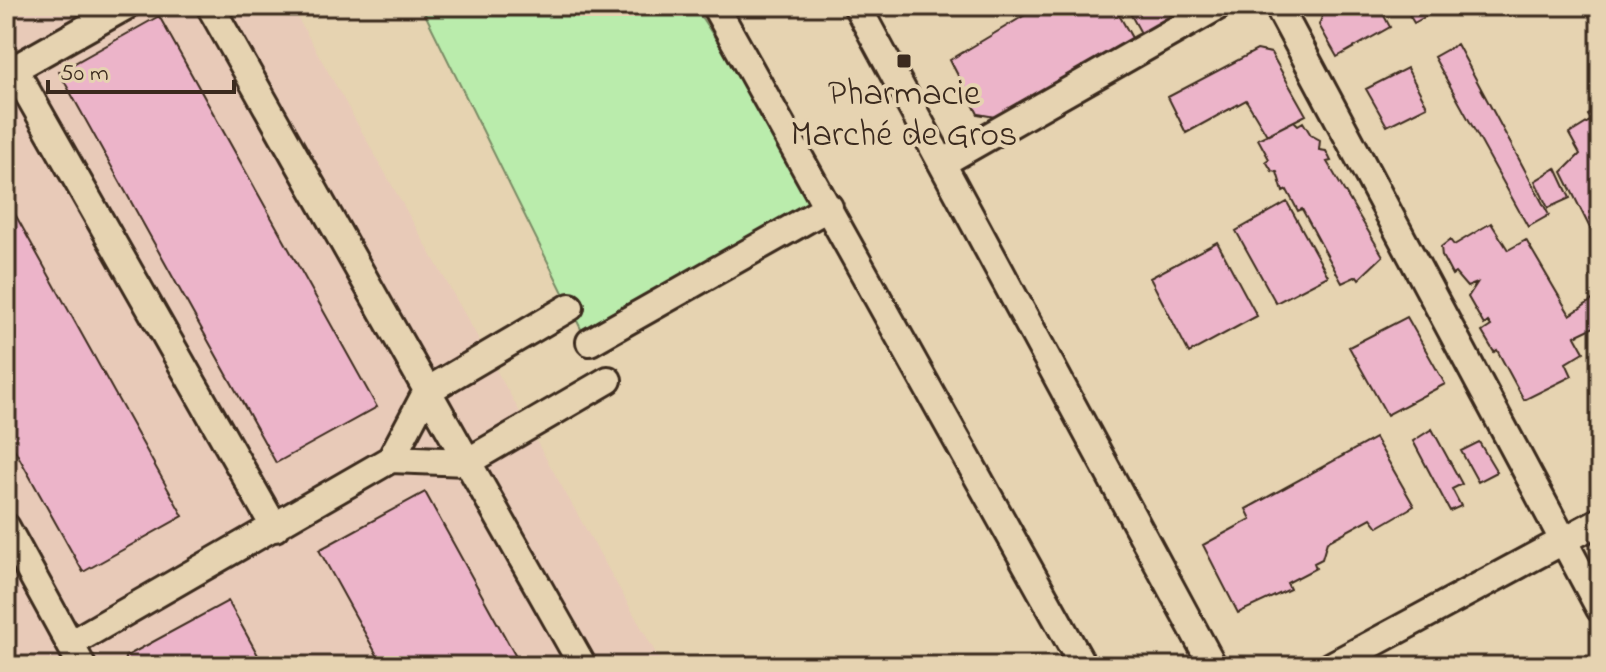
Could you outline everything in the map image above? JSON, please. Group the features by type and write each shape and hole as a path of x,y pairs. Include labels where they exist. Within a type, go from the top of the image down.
{"street":[{"path":"126,6 14,69 275,528"},
{"path":"210,6 583,666"},
{"path":"715,6 1083,666"},
{"path":"857,6 944,162 1213,666"},
{"path":"944,162 1218,6"},
{"path":"1278,6 1600,609"},
{"path":"590,342 829,207"},
{"path":"6,527 76,655 275,528 391,459 427,391 570,307"},
{"path":"391,459 467,462 608,380"},
{"path":"1331,666 1600,521"}],"shaded area":[{"path":"6,6 291,6 663,666 6,666"}],"green space":[{"path":"421,6 694,6 823,202 584,335"}],"building":[{"path":"1040,6 1114,6 1132,38 995,117 978,114 950,60"},
{"path":"1126,6 1196,6 1142,35"},
{"path":"1326,6 1379,6 1390,27 1337,57 1319,25"},
{"path":"1404,6 1444,6 1414,23"},
{"path":"159,16 377,407 276,463 59,72"},
{"path":"1457,44 1549,215 1528,227 1434,57"},
{"path":"1257,50 1271,53 1306,115 1267,135 1246,100 1186,133 1168,97"},
{"path":"1407,68 1427,106 1387,126 1366,89"},
{"path":"1600,107 1600,135 1588,115"},
{"path":"1294,121 1298,125 1303,122 1311,135 1320,140 1319,150 1326,151 1331,161 1327,162 1383,256 1359,279 1357,276 1342,283 1302,209 1298,211 1287,190 1283,192 1277,172 1272,171 1266,161 1269,159 1258,139"},
{"path":"1590,121 1600,140 1600,222 1590,228 1562,172 1580,154 1569,134"},
{"path":"1556,168 1570,198 1548,208 1535,181"},
{"path":"6,198 183,516 83,572 6,434"},
{"path":"1287,202 1328,276 1276,303 1236,231"},
{"path":"1491,223 1508,250 1526,240 1570,315 1594,299 1600,308 1600,324 1575,336 1584,352 1566,363 1572,376 1524,400 1497,350 1494,352 1482,332 1491,326 1488,322 1484,325 1468,297 1477,283 1467,287 1455,273 1452,275 1442,256 1441,247 1450,240 1454,245"},
{"path":"1217,242 1257,316 1189,353 1150,278"},
{"path":"1407,317 1445,384 1387,415 1349,347"},
{"path":"1432,429 1462,484 1452,489 1461,506 1450,511 1413,441"},
{"path":"1375,438 1414,506 1378,527 1371,518 1327,542 1322,559 1314,563 1316,568 1287,583 1290,589 1238,613 1203,545 1251,519 1246,509"},
{"path":"1479,442 1497,472 1478,482 1461,451"},
{"path":"425,492 521,666 383,666 319,550"},
{"path":"228,601 264,666 130,666 125,657"}],"place":[{"name":"Pharmacie Marché de Gros","path":"904,61"}]}
